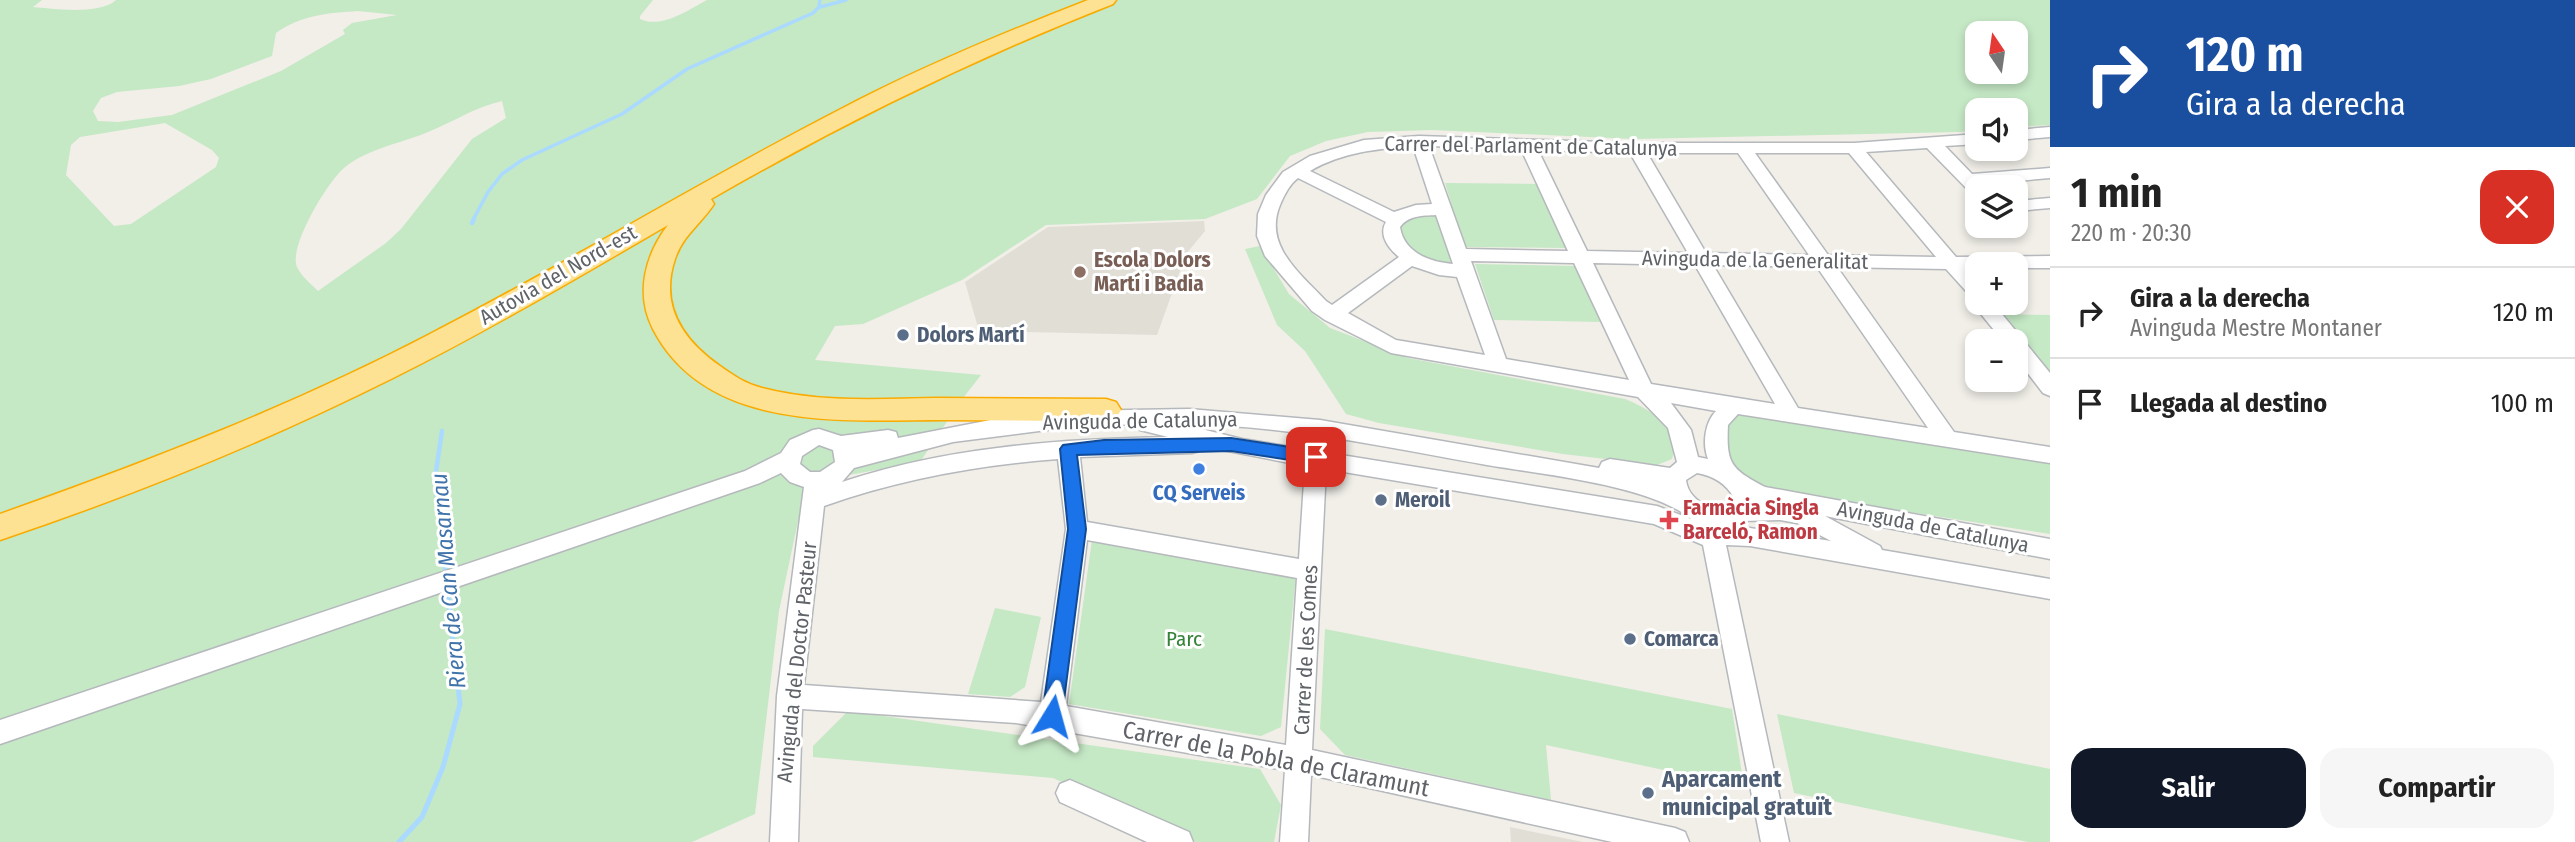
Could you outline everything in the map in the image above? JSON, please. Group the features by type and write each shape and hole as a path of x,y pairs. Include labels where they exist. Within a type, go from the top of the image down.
{"highway":[{"name":"Autovia del Nord-est","path":"0,506 142,456 333,376 469,307 850,95 981,34 1068,0"},
{"name":"Autovia del Nord-est","path":"0,527 190,457 332,396 441,342 782,150 936,70 1106,0"},
{"path":"782,150 698,208 681,225 663,256 655,290 659,314 669,335 689,359 738,391 794,405 850,410 1117,414"}],"street":[{"path":"2028,134 2050,132"},
{"name":"Carrer del Parlament de Catalunya","path":"1965,140 1854,148 1744,149 1390,142 1342,150 1289,176 1275,195 1267,214 1266,236 1274,256 1319,306 1391,346 1734,406 2050,455"},
{"path":"1419,141 1498,365"},
{"path":"1931,142 1965,176"},
{"path":"1527,145 1644,390 1679,424 1686,443 1681,471 1674,489 1708,526 1726,532"},
{"path":"1636,148 1790,413"},
{"path":"1854,148 1965,280"},
{"path":"1744,149 1948,440"},
{"path":"1298,171 1395,220"},
{"path":"2028,176 2050,173"},
{"path":"2028,205 2050,203"},
{"path":"1443,209 1414,209 1395,220 1391,229 1392,238 1397,248 1409,259 1433,270 1462,263"},
{"name":"Avinguda de la Generalitat","path":"1462,263 1580,257 1952,264 2048,263"},
{"path":"1332,314 1409,259"},
{"path":"1993,315 2004,329"},
{"path":"2028,359 2050,387"},
{"path":"1734,406 1718,422 1716,452 1745,498 1726,532 1775,842"},
{"name":"Avinguda de Catalunya","path":"844,453 883,439 1009,416 1199,410 1322,419 1569,463 1681,471 1706,466 1760,495 2050,549"},
{"path":"1117,414 1172,432 1231,444 1657,515 1750,537 2050,589"},
{"name":"Avinguda de Catalunya","path":"844,453 886,448 1012,424 1117,414 1207,417 1300,425 1525,463 1659,492 1691,507"},
{"path":"828,437 844,453 838,474 803,478 796,447 811,438 828,437"},
{"path":"924,440 975,461"},
{"path":"0,732 752,477 878,479 975,461 1068,449 1231,444"},
{"path":"1052,716 1077,529 1068,449"},
{"name":"Carrer de les Comes","path":"1294,842 1316,457"},
{"path":"1474,483 1525,463"},
{"name":"Avinguda del Doctor Pasteur","path":"784,842 790,696 804,570 803,478"},
{"name":"Avinguda de Catalunya","path":"1726,532 1780,511 2050,557"},
{"path":"1803,515 1884,560"},
{"path":"1077,529 1311,571"},
{"name":"Carrer de la Pobla de Claramunt","path":"790,696 1016,711 1052,716 1300,760 1675,842"},
{"path":"1070,793 1179,842"}],"shaded area":[{"name":"Escola Dolors Martí i Badia","path":"1204,221 1205,231 1186,254 1157,335 979,331 965,282 1048,227"},
{"path":"1510,827 1583,842 1511,842"}],"green space":[{"path":"0,0 42,0 33,7 76,10 99,8 116,0 653,0 640,19 657,22 675,17 707,0 2050,0 2050,125 2028,126 2028,98 1965,98 1965,132 1634,139 1432,130 1368,132 1326,141 1290,156 1257,199 1205,219 1046,225 962,280 863,324 835,326 815,360 981,375 920,462 849,475 841,482 804,493 779,611 755,814 692,842 0,842","holes":["358,11 397,15 352,23 343,30 345,34 281,71 172,115 118,122 98,121 93,111 101,98 117,92 179,86 211,79 272,56 276,33 295,22 325,14","502,101 506,118 472,139 401,229 386,243 318,291 306,280 297,267 298,245 311,215 344,168 373,151 428,132","165,123 212,150 219,158 216,167 131,224 114,226 66,175 71,145 80,137"]},
{"path":"1445,183 1539,184 1567,248 1464,247"},
{"path":"1435,208 1458,272 1406,257 1395,220"},
{"path":"1260,246 1289,294 1330,328 1408,358 1625,399 1662,421 1672,438 1672,459 1657,465 1563,454 1379,423 1346,414 1305,351 1277,325 1245,249"},
{"path":"1475,264 1576,266 1603,322 1494,320"},
{"path":"2000,315 2050,315 2050,377 2028,350 2028,329 2011,329"},
{"path":"1740,414 2050,460 2050,534 1826,499 1756,484 1733,470 1722,453 1729,419"},
{"name":"Parc","path":"1092,540 1296,575 1281,727 1261,736 1069,704"},
{"path":"995,608 1041,617 1025,687 1010,697 968,694"},
{"path":"1325,629 1732,709 1744,787 1546,745 1551,800 1345,755 1320,729"},
{"path":"848,711 1260,769 1281,805 1274,842 1196,842 1053,778 813,757 813,746"},
{"path":"1777,714 2050,769 2050,842 2028,842 1794,793"}],"waterway":[{"path":"473,220 488,192 502,174 522,160 622,114 687,69 813,13 819,7 820,0"},
{"path":"820,7 846,0"},
{"name":"Riera de Can Masarnau","path":"472,223 474,219"},
{"name":"Riera de Can Masarnau","path":"437,496 435,478 442,431"},
{"name":"Riera de Can Masarnau","path":"437,494 446,576"},
{"name":"Riera de Can Masarnau","path":"399,842 422,817 443,767 460,704 447,585"}],"place":[{"name":"Escola Dolors Martí i Badia","path":"1080,272"},
{"name":"Dolors Martí","path":"903,335"},
{"name":"CQ Serveis","path":"1199,469"},
{"name":"Meroil","path":"1381,500"},
{"name":"Farmàcia Singla Barceló, Ramon","path":"1669,520"},
{"name":"Comarca","path":"1630,639"},
{"name":"Aparcament municipal gratuït","path":"1648,793"}],"route":[{"path":"1052,716 1077,529 1068,449 1231,444 1316,457"}]}
